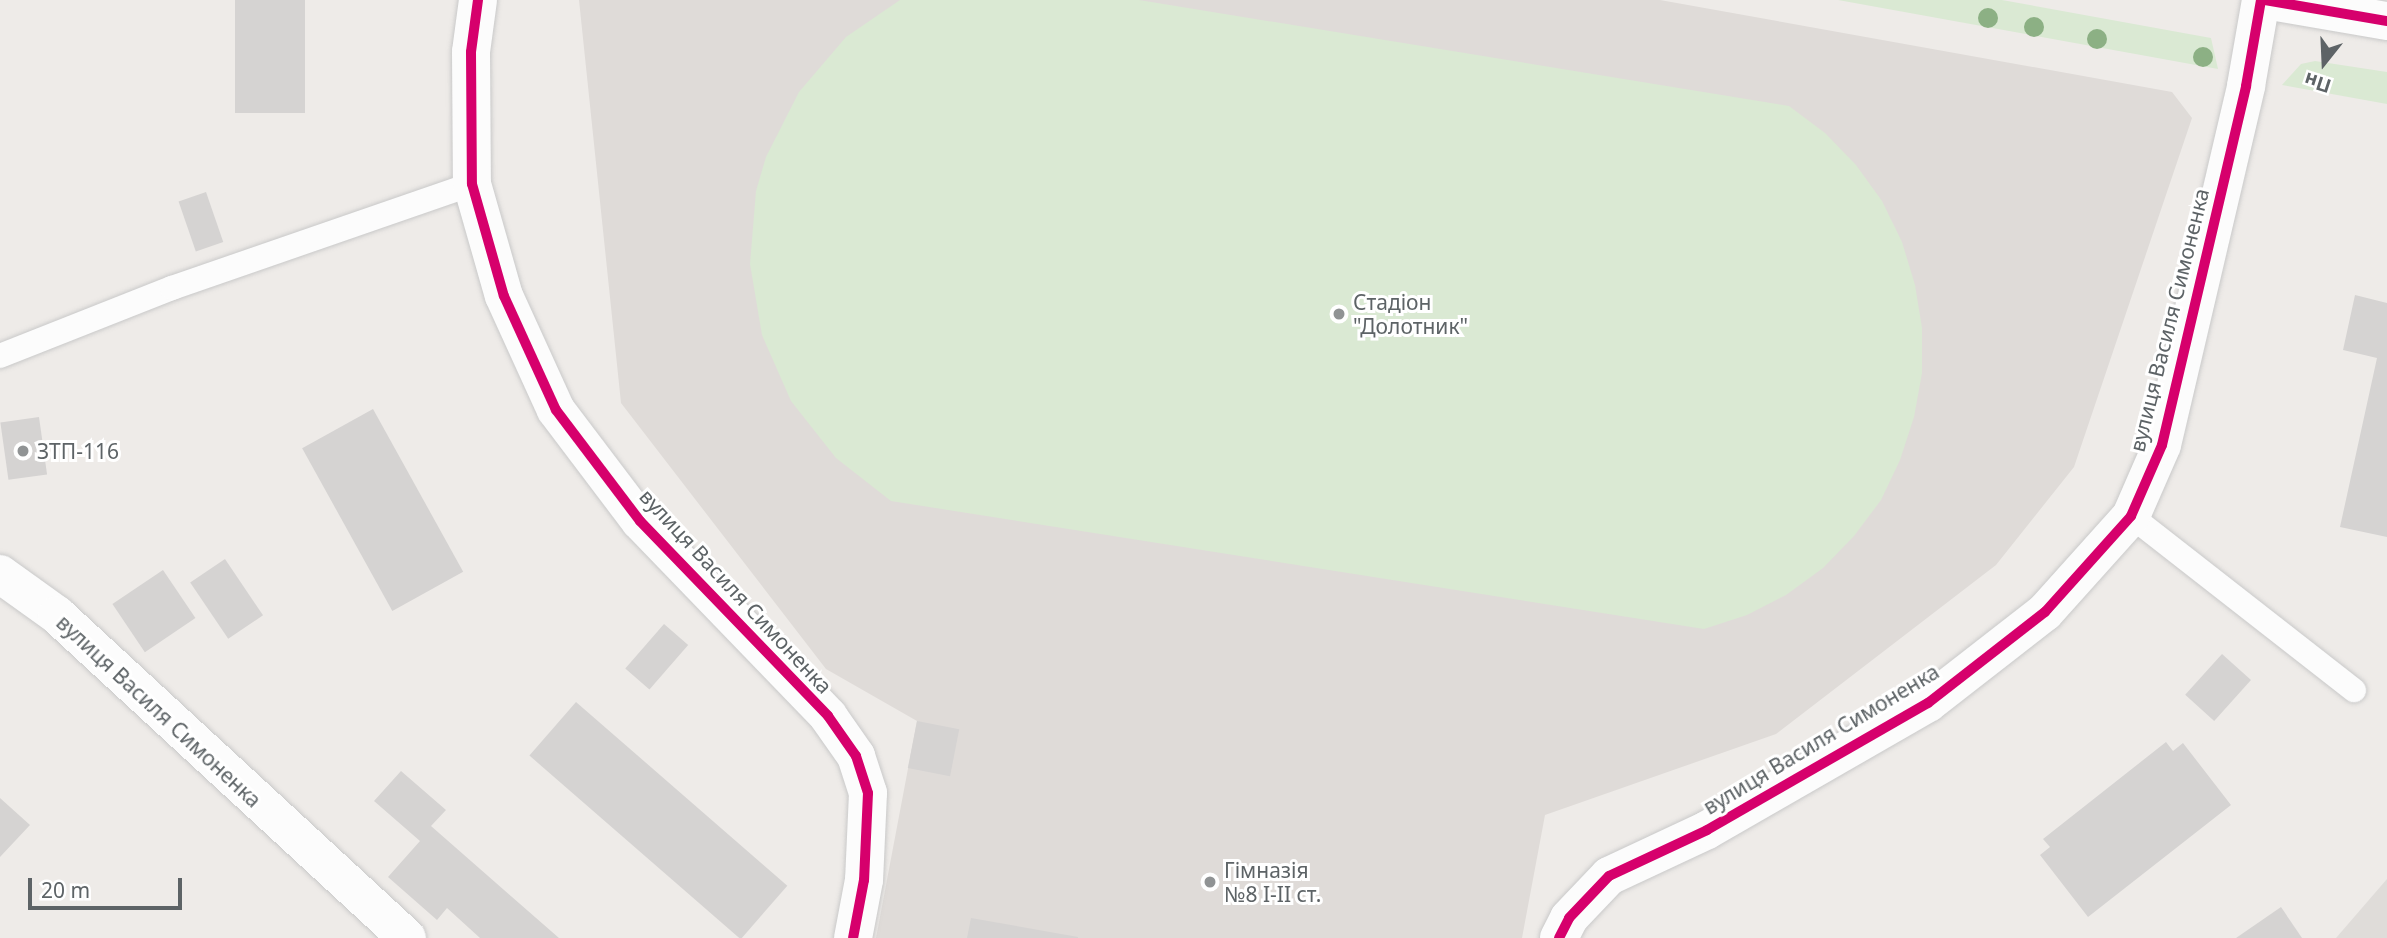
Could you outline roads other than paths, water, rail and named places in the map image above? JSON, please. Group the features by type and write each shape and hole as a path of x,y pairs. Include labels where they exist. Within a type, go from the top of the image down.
{"street":[{"name":"вулиця Василя Симоненка","path":"478,0 471,52 472,184 504,296 556,410 640,522 828,716 856,756 867,793 864,880 853,938"},
{"name":"вулиця Василя Симоненка","path":"1559,938 1569,918 1609,876 1707,830 1928,703 2045,612 2131,516 2162,445 2246,86 2263,0"},
{"path":"2263,0 2387,21"},
{"name":"вулиця Василя Симоненка","path":"0,573 57,615 407,938"}],"lane":[{"path":"0,356 172,288 472,184"},
{"path":"2131,516 2354,690"}],"place":[{"name":"Стадіон \"Долотник\"","path":"1339,314"},
{"name":"ЗТП-116","path":"23,451"},
{"name":"Гімназія №8 I-II ст.","path":"1210,882"}]}
